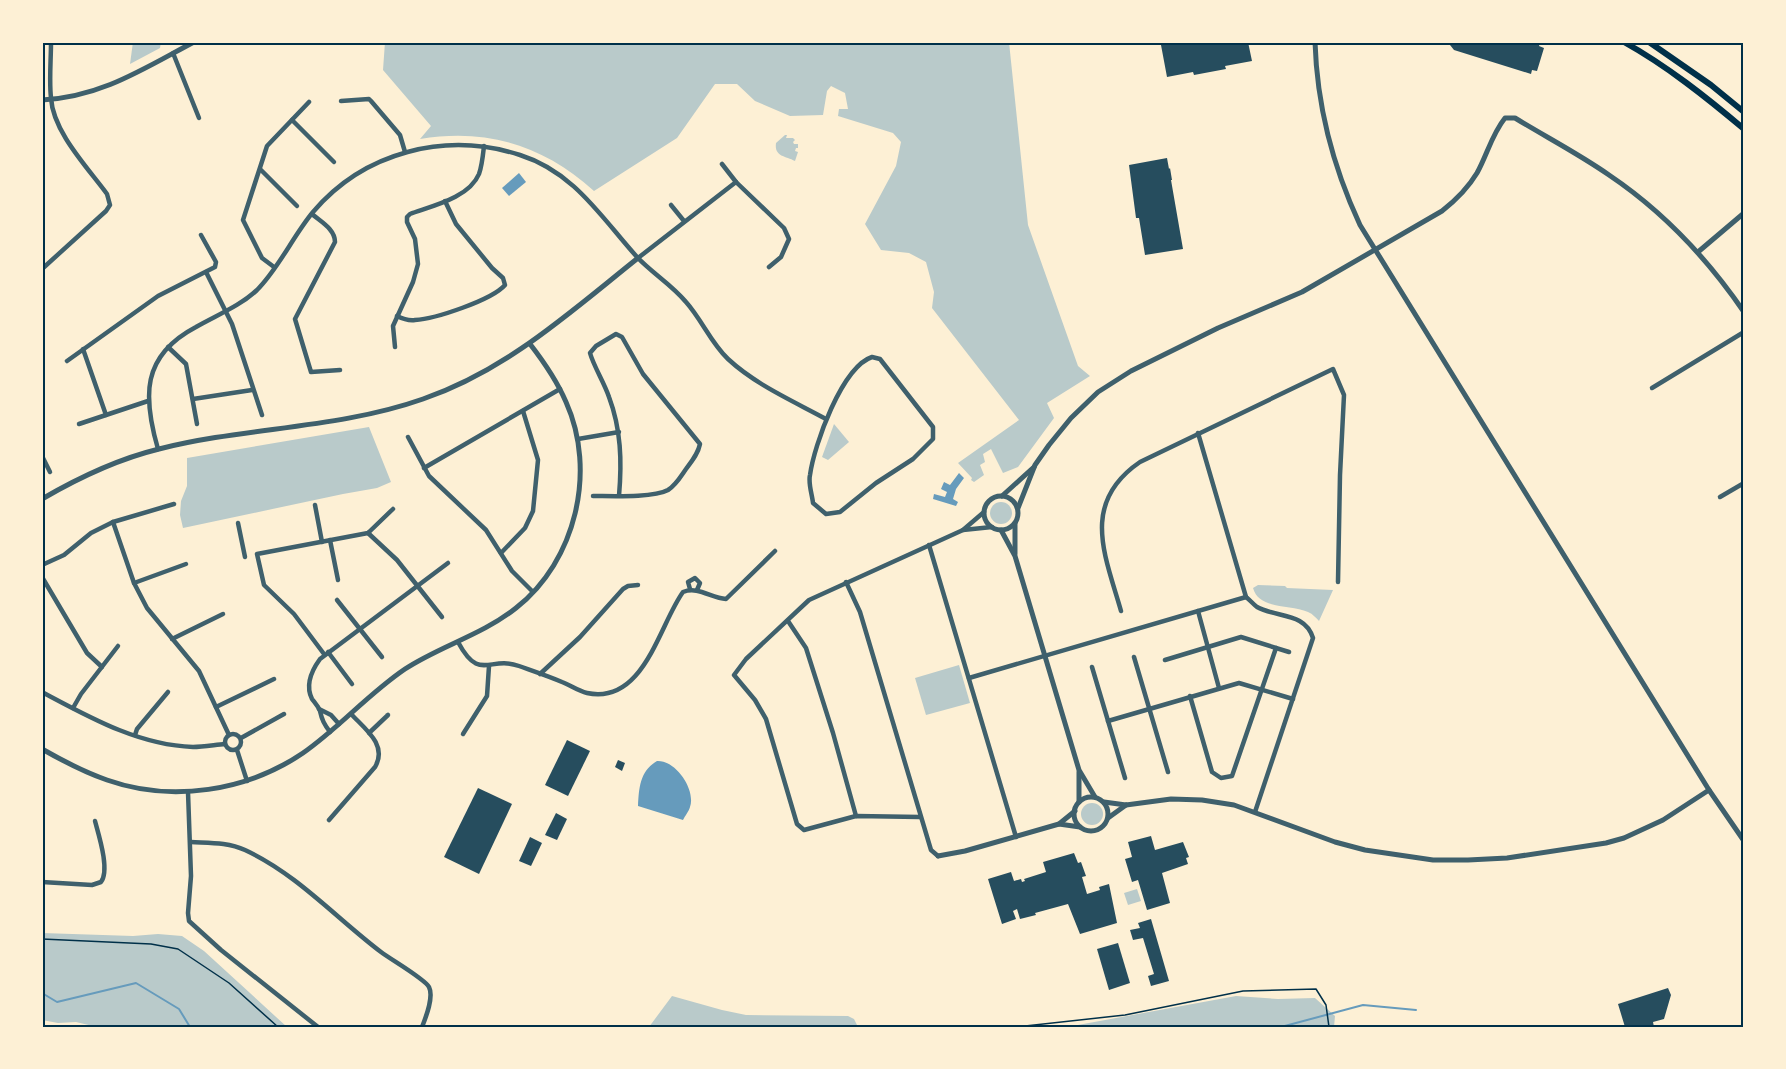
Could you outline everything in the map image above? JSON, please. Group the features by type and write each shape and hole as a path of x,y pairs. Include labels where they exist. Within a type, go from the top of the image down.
{"main road":[{"path":"1624,42 1651,58 1711,101 1744,129"},
{"path":"1650,42 1711,85 1744,112"}],"street":[{"path":"42,270 110,205 107,194 60,129 54,114 51,99 51,42"},
{"path":"42,100 68,98 93,92 116,83 194,42"},
{"path":"1315,42 1322,116 1333,156 1347,196 1375,251 1709,790 1744,841"},
{"path":"173,53 200,118"},
{"path":"341,101 371,100 400,135 405,152"},
{"path":"274,267 262,258 243,220 267,146 309,102"},
{"path":"920,817 856,816 804,830 797,824 766,719 755,700 734,675 746,659 809,600 963,530 984,512 991,499 1002,496 1035,465 1071,418 1098,392 1123,376 1218,328 1302,292 1442,211 1462,194 1477,173 1505,118 1515,118 1608,174 1662,216 1713,269 1744,312"},
{"path":"292,120 334,162"},
{"path":"158,449 150,423 148,401 154,371 159,358 168,347 180,336 244,301 259,288 312,214 327,197 359,171 405,152 446,144 484,146 522,155 566,179 594,204 638,258 686,301 728,359 750,377 826,419"},
{"path":"395,347 392,330 413,282 418,264 415,239 407,217 464,192 473,184 478,176 484,146"},
{"path":"722,164 736,182 784,228 789,239 781,257 769,267"},
{"path":"261,170 297,206"},
{"path":"42,499 62,487 105,468 158,449 370,414 421,400 470,380 530,344 736,182"},
{"path":"397,316 404,320 416,320 452,312 497,292 505,283 456,224 445,201"},
{"path":"671,205 684,221"},
{"path":"1698,252 1744,213"},
{"path":"312,214 332,231 335,242 295,319 311,372 340,370"},
{"path":"67,361 158,296 216,265 201,235"},
{"path":"206,272 226,311 262,415"},
{"path":"1652,388 1744,332"},
{"path":"593,496 620,496 658,493 670,489 699,451 700,444 643,374 619,335 616,334 607,338 590,353 610,399 619,432 620,496"},
{"path":"42,748 76,768 132,787 188,792 220,788 247,781 295,758 330,732 387,682 410,666 500,620 515,609 533,592 552,568 561,552 575,515 580,482 578,439 571,414 560,389 530,344"},
{"path":"168,347 186,364 197,424"},
{"path":"83,349 106,415"},
{"path":"872,357 880,359 933,427 933,439 913,459 876,483 840,512 826,514 813,503 809,476 826,419 848,378 865,360 872,357"},
{"path":"1121,610 1104,553 1102,536 1102,520 1108,498 1117,482 1131,468 1198,433 1333,369 1344,395 1338,582"},
{"path":"424,468 560,389"},
{"path":"193,399 252,390"},
{"path":"79,424 148,401"},
{"path":"501,553 525,528 533,511 538,460 523,411"},
{"path":"578,439 619,432"},
{"path":"1198,433 1246,597 1258,607 1304,622 1313,638 1255,812"},
{"path":"408,437 424,468 435,482 486,530 512,571 533,592"},
{"path":"42,456 50,472"},
{"path":"1015,556 1015,523 1018,508 1035,465"},
{"path":"1720,497 1744,483"},
{"path":"1002,496 1012,500 1018,508"},
{"path":"42,565 64,555 91,533 113,522 174,504"},
{"path":"315,505 322,542"},
{"path":"352,684 294,614 264,585 257,554 368,533 393,509"},
{"path":"984,512 985,519 992,527"},
{"path":"113,522 134,582 147,608 199,671 230,735"},
{"path":"238,523 245,557"},
{"path":"963,530 992,527 1001,530 1015,523"},
{"path":"1001,530 1015,556 1079,770 1095,797 1104,802 1126,805 1171,799 1202,800 1234,805 1335,842 1365,850 1433,860 1468,861 1507,858 1606,843 1624,838 1663,820 1709,790"},
{"path":"368,533 397,560 442,617"},
{"path":"330,540 338,580"},
{"path":"929,545 1016,837"},
{"path":"458,642 471,662 489,666 515,664 592,693 611,691 626,684 639,673 681,595 690,589 726,599 775,551"},
{"path":"330,732 322,723 309,684 316,664 326,653 448,563"},
{"path":"134,582 186,564"},
{"path":"42,577 87,653 102,667"},
{"path":"690,589 688,582 695,578 700,583 697,590"},
{"path":"846,582 860,612 931,850 938,856 965,851 1059,824 1075,810 1079,802 1079,770"},
{"path":"540,674 580,637 623,589 638,585"},
{"path":"969,678 1246,597"},
{"path":"337,600 382,657"},
{"path":"1198,611 1219,688"},
{"path":"172,639 223,614"},
{"path":"788,621 806,648 856,816"},
{"path":"1165,660 1241,637 1289,652"},
{"path":"73,708 118,646"},
{"path":"1190,696 1212,772 1216,776 1225,778 1232,776 1276,648"},
{"path":"1134,657 1168,772"},
{"path":"463,734 487,696 489,666"},
{"path":"1092,667 1125,778"},
{"path":"216,707 274,679"},
{"path":"1108,721 1239,682 1293,699"},
{"path":"42,692 104,724 156,742 193,747 225,744"},
{"path":"135,735 137,729 168,692"},
{"path":"319,709 331,715 339,724"},
{"path":"241,738 284,714"},
{"path":"329,820 377,765 380,757 380,749 351,714"},
{"path":"369,733 388,714"},
{"path":"235,734 241,738 241,747 237,750 229,750 225,744 230,735 235,734"},
{"path":"237,750 247,781"},
{"path":"188,792 189,921 220,950 318,1027"},
{"path":"1079,802 1095,797"},
{"path":"1059,824 1096,830 1104,826 1108,818 1104,802"},
{"path":"1108,818 1126,805"},
{"path":"1075,810 1076,822 1080,827"},
{"path":"42,882 92,885 101,882 105,874 102,847 95,821"},
{"path":"190,842 227,844 242,848 256,856 297,882 429,987 431,994 422,1027"}],"path":[{"path":"42,939 151,944 178,949 229,983 278,1027"},
{"path":"1015,1027 1125,1015 1243,991 1316,989 1326,1005 1329,1027"}],"shaded area":[{"path":"133,42 161,42 160,48 130,64"},
{"path":"385,42 1009,42 1028,225 1078,366 1090,376 1047,403 1054,418 1018,467 1003,473 991,449 983,454 985,462 980,465 984,475 974,482 971,480 972,478 958,463 1019,420 932,308 934,292 926,262 909,253 881,250 865,224 896,166 901,142 893,133 838,116 839,109 848,109 845,93 831,86 827,91 823,115 790,116 755,101 737,84 715,84 677,138 594,191 555,162 534,151 513,144 491,138 468,136 420,139 431,126 383,70"},
{"path":"787,135 786,138 795,140 794,144 798,144 795,161 777,151 776,143"},
{"path":"834,424 849,442 828,460 822,457"},
{"path":"369,427 391,482 377,488 183,528 180,515 181,501 187,486 187,458"},
{"path":"1001,502 1009,505 1012,513 1009,521 1001,524 993,521 990,513 993,505"},
{"path":"1258,585 1333,590 1319,621 1308,612 1262,600 1253,588"},
{"path":"959,665 970,703 926,715 915,678"},
{"path":"1088,803 1096,803 1103,810 1103,818 1096,825 1088,825 1081,818 1081,810"},
{"path":"1137,889 1141,901 1128,905 1124,893"},
{"path":"42,933 182,936 204,951 287,1027 97,1027 76,1022 58,1023 42,1020"},
{"path":"672,996 746,1015 848,1016 854,1019 858,1027 649,1027"},
{"path":"1236,996 1278,999 1315,998 1335,1016 1334,1027 1067,1027"}],"water":[{"path":"519,173 526,182 509,196 502,188"},
{"path":"959,473 964,478 956,489 953,499 958,502 956,506 933,499 934,494 945,497 947,492 941,489 944,482 950,485"},
{"path":"657,761 671,765 683,777 687,785 691,800 683,820 638,806 640,786 644,775"}],"building":[{"path":"1179,42 1248,42 1252,61 1225,66 1226,69 1167,77 1161,45"},
{"path":"1451,42 1537,42 1544,48 1537,71 1532,70 1531,74 1454,50 1450,45"},
{"path":"1167,158 1183,249 1145,255 1139,218 1136,218 1129,165"},
{"path":"567,740 590,751 568,796 545,785"},
{"path":"618,760 625,763 622,771 615,767"},
{"path":"478,788 512,804 479,874 444,857"},
{"path":"556,813 567,819 557,840 545,835"},
{"path":"1151,836 1155,850 1183,842 1189,857 1186,858 1188,864 1162,873 1170,903 1147,910 1138,880 1132,882 1125,859 1132,857 1128,842"},
{"path":"530,837 542,843 531,866 519,861"},
{"path":"1074,853 1078,863 1081,862 1086,876 1082,877 1087,894 1109,884 1117,923 1080,934 1068,904 1020,919 1017,909 1013,911 1016,919 1002,924 988,879 1011,872 1014,881 1021,879 1022,882 1025,881 1024,879 1046,872 1043,862"},
{"path":"1151,919 1169,981 1151,986 1148,976 1154,974 1143,938 1133,940 1130,930 1140,928 1138,923"},
{"path":"1118,943 1130,983 1109,990 1097,949"},
{"path":"1668,988 1671,995 1664,1019 1653,1022 1654,1027 1625,1027 1618,1004"}],"waterway":[{"path":"42,993 57,1002 136,983 179,1009 190,1027"},
{"path":"1281,1027 1363,1005 1416,1010"}]}
